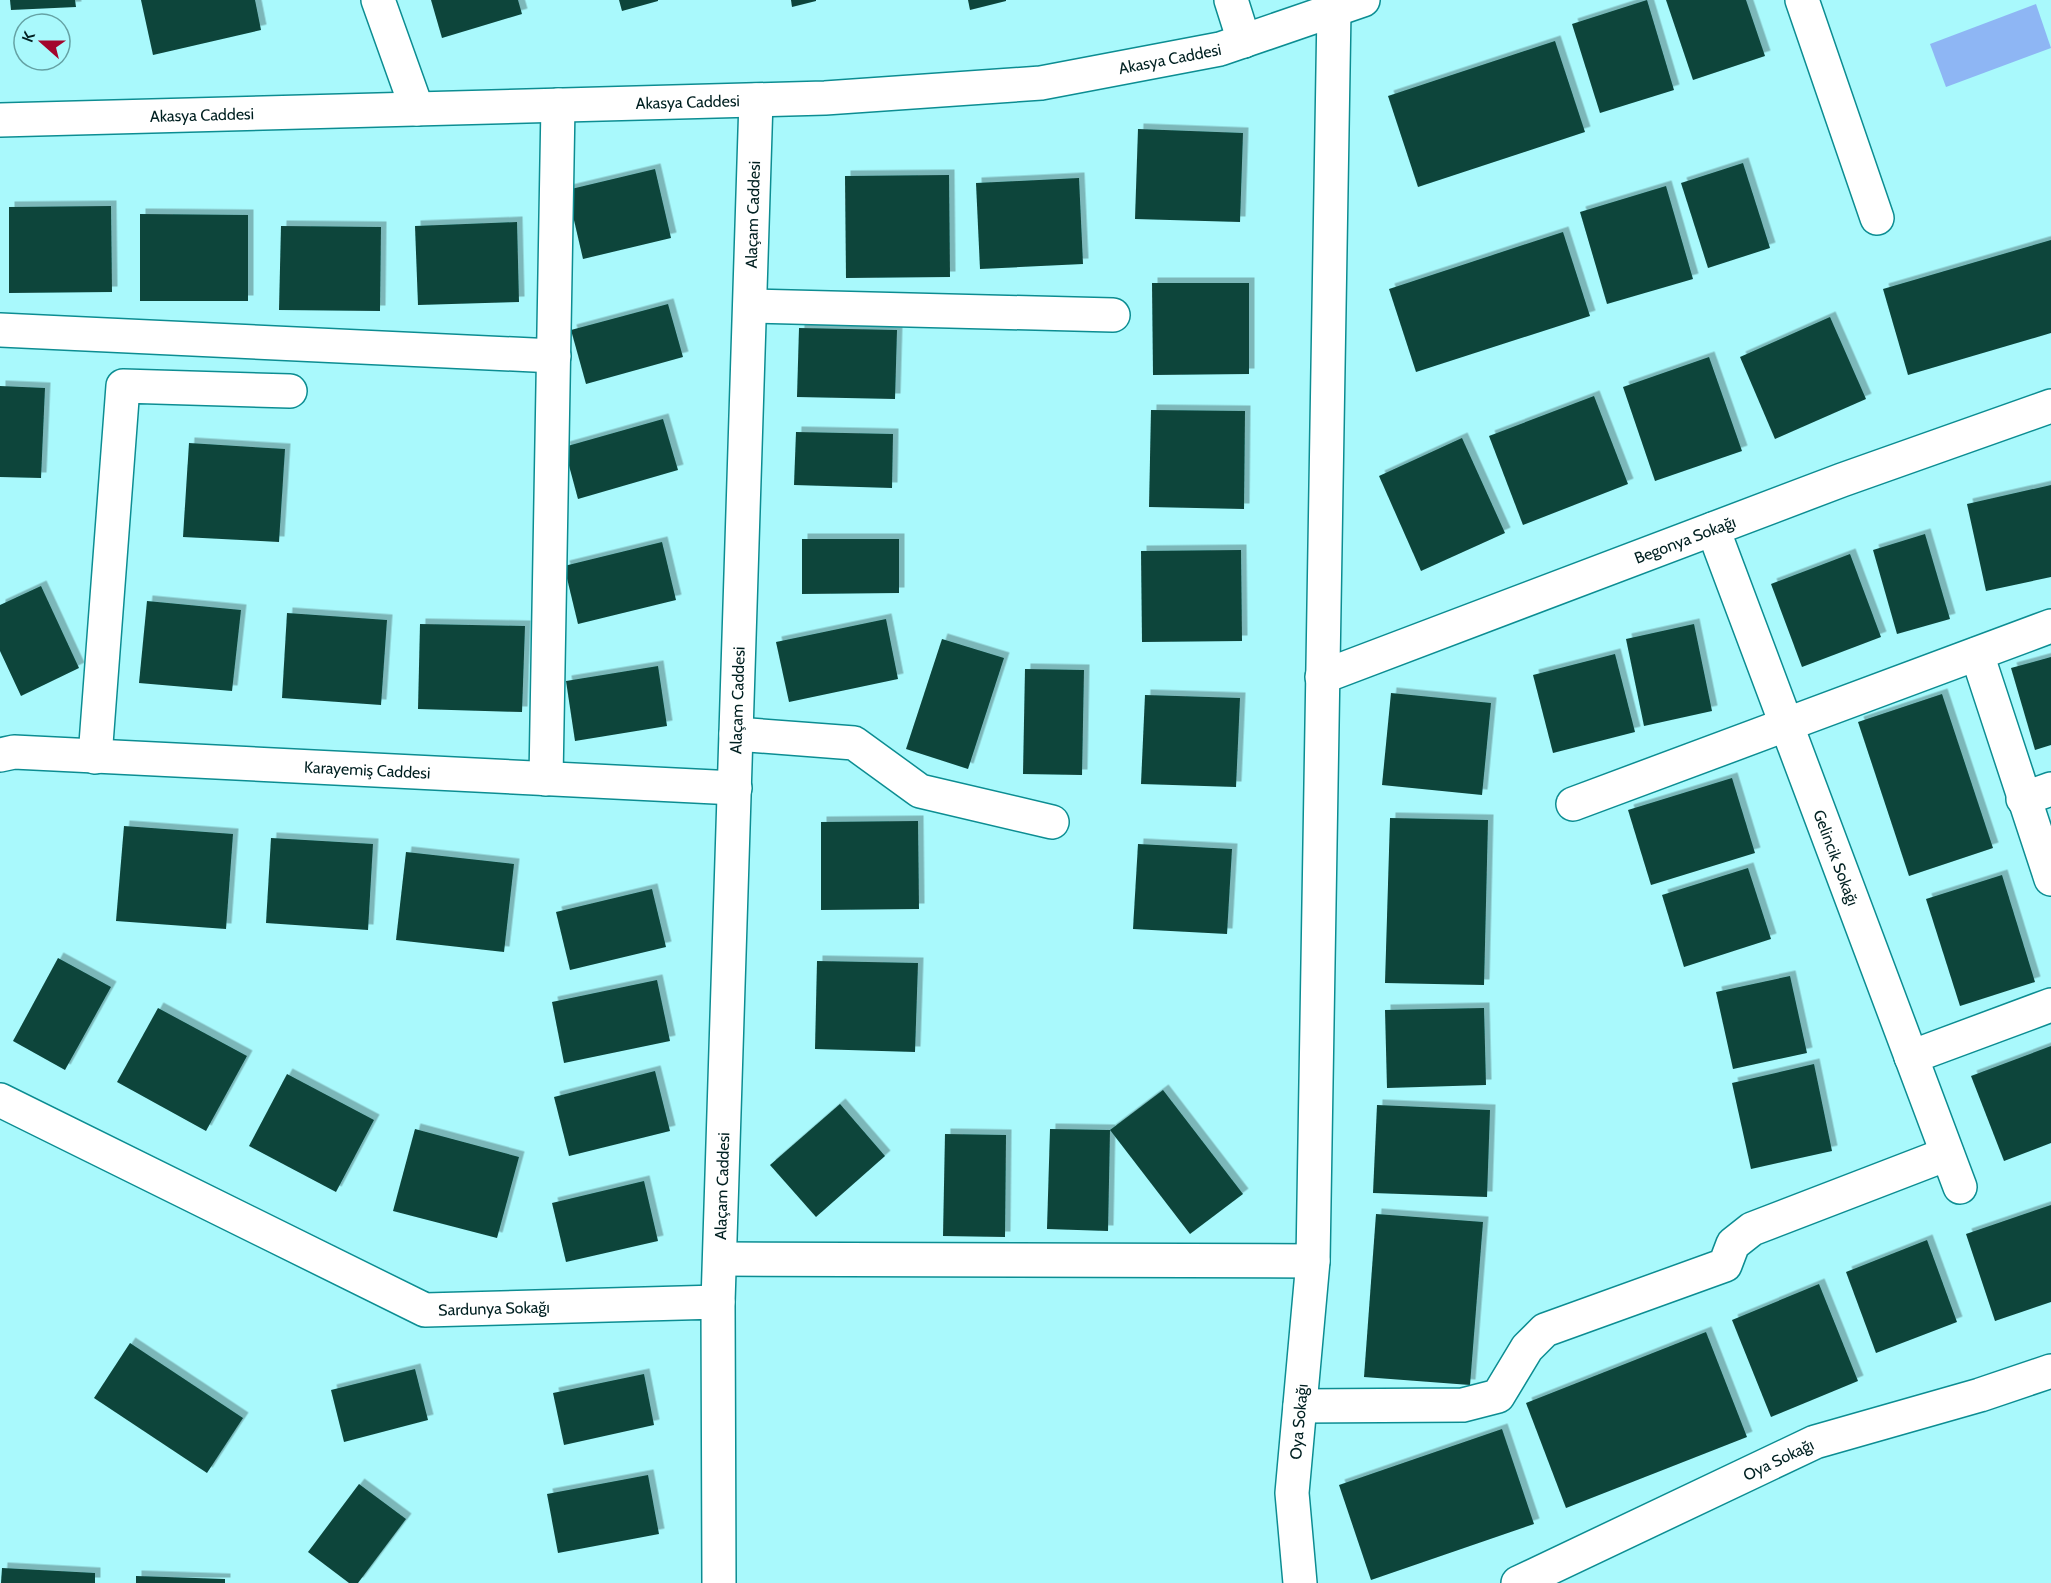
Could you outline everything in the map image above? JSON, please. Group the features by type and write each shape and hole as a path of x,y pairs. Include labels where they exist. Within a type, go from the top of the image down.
{"street":[{"path":"378,0 417,109"},
{"path":"1231,0 1244,41"},
{"path":"1802,0 1877,218"},
{"name":"Akasya Caddesi","path":"0,120 825,98 1041,84 1221,49 1348,5"},
{"name":"Oya Sokağı","path":"1300,1583 1292,1493 1313,1261 1323,677 1348,5"},
{"name":"Alaçam Caddesi","path":"718,1302 756,100"},
{"path":"546,779 558,105"},
{"path":"750,306 1113,315"},
{"path":"0,330 554,356"},
{"path":"95,757 123,386 290,392"},
{"name":"Begonya Sokağı","path":"1323,677 1842,480 2051,406"},
{"name":"Gelincik Sokağı","path":"1713,529 1960,1187"},
{"path":"1573,804 2051,626"},
{"path":"1977,654 2037,794 2051,879"},
{"path":"736,734 854,743 920,791 1052,822"},
{"name":"Karayemiş Caddesi","path":"0,755 14,752 735,788"},
{"path":"1911,1057 2051,1005"},
{"name":"Sardunya Sokağı","path":"0,1100 425,1310 718,1302"},
{"path":"1300,1406 1463,1405 1498,1396 1527,1348 1545,1330 1725,1265 1733,1244 1752,1229 1947,1154"},
{"path":"721,1260 1313,1261"},
{"path":"718,1302 719,1583"},
{"name":"Oya Sokağı","path":"1518,1583 1815,1442 1980,1395 2051,1371"}],"water":[{"path":"2036,4 2051,48 1946,87 1930,44"}],"building":[{"path":"10,0 75,0 76,7 11,10"},
{"path":"141,0 255,0 261,30 153,55"},
{"path":"431,0 518,0 522,14 442,38"},
{"path":"619,0 658,0 658,1 622,11"},
{"path":"791,0 816,0 816,1 792,7"},
{"path":"968,0 1006,0 1006,1 970,10"},
{"path":"1647,0 1674,90 1600,113 1572,24"},
{"path":"1666,0 1746,0 1765,56 1693,80"},
{"path":"1555,41 1585,132 1418,187 1388,96"},
{"path":"1138,129 1243,133 1240,222 1135,219"},
{"path":"1743,163 1770,248 1708,268 1681,183"},
{"path":"655,169 671,238 583,259 567,190"},
{"path":"949,175 950,277 846,278 845,176"},
{"path":"1079,178 1083,264 980,269 976,183"},
{"path":"1666,186 1693,279 1607,304 1580,212"},
{"path":"111,206 112,292 9,293 9,207"},
{"path":"140,214 248,215 248,301 140,301"},
{"path":"517,222 519,302 418,305 415,226"},
{"path":"281,226 381,227 380,311 279,310"},
{"path":"1563,232 1590,316 1416,372 1389,289"},
{"path":"2051,240 2051,333 1908,375 1883,289"},
{"path":"1152,283 1249,283 1249,374 1153,375"},
{"path":"668,304 683,357 586,384 571,330"},
{"path":"1830,317 1866,399 1775,439 1740,357"},
{"path":"799,328 897,330 895,399 797,397"},
{"path":"1709,357 1742,451 1655,481 1623,387"},
{"path":"0,386 45,388 41,478 0,477"},
{"path":"1594,396 1628,484 1523,525 1489,436"},
{"path":"1151,410 1245,411 1244,509 1149,507"},
{"path":"663,419 678,470 578,499 564,447"},
{"path":"796,432 893,434 892,488 794,485"},
{"path":"1462,438 1505,533 1421,571 1379,476"},
{"path":"189,443 285,449 279,542 183,537"},
{"path":"2051,485 2051,577 1986,591 1967,504"},
{"path":"1925,534 1950,619 1897,634 1873,550"},
{"path":"802,539 899,539 899,593 802,594"},
{"path":"662,542 676,600 578,624 564,566"},
{"path":"1241,550 1242,641 1142,642 1141,551"},
{"path":"1850,554 1881,637 1802,667 1771,584"},
{"path":"41,586 79,668 21,696 0,651 0,605"},
{"path":"147,601 241,610 232,691 139,683"},
{"path":"287,613 387,620 381,705 282,698"},
{"path":"886,619 898,679 789,702 776,642"},
{"path":"420,624 525,626 522,712 418,709"},
{"path":"1694,624 1712,711 1644,726 1626,639"},
{"path":"942,639 1004,658 968,769 906,749"},
{"path":"1615,654 1635,732 1553,753 1533,675"},
{"path":"2051,657 2051,745 2035,750 2011,668"},
{"path":"658,666 667,726 575,741 566,681"},
{"path":"1025,669 1084,670 1082,775 1023,774"},
{"path":"1391,693 1491,703 1482,795 1382,785"},
{"path":"1942,694 1993,848 1909,876 1858,722"},
{"path":"1145,695 1240,698 1236,787 1141,784"},
{"path":"1732,778 1755,853 1651,885 1628,810"},
{"path":"1390,818 1488,820 1484,985 1385,983"},
{"path":"918,821 919,909 821,910 821,822"},
{"path":"124,826 233,834 226,929 116,921"},
{"path":"271,838 373,844 368,930 266,923"},
{"path":"1138,844 1232,849 1227,934 1133,929"},
{"path":"406,852 514,864 504,952 396,940"},
{"path":"1748,868 1771,939 1684,967 1662,895"},
{"path":"2002,875 2035,982 1960,1006 1926,899"},
{"path":"652,889 666,947 570,970 556,912"},
{"path":"58,958 111,987 65,1070 13,1041"},
{"path":"817,961 918,963 915,1052 815,1049"},
{"path":"1790,976 1807,1053 1733,1069 1716,992"},
{"path":"657,980 670,1041 564,1063 552,1002"},
{"path":"158,1008 247,1056 206,1131 117,1082"},
{"path":"1484,1008 1486,1085 1387,1088 1385,1010"},
{"path":"2051,1046 2051,1143 2004,1161 1971,1076"},
{"path":"1814,1064 1832,1151 1751,1169 1732,1083"},
{"path":"655,1071 670,1131 569,1156 554,1097"},
{"path":"287,1074 374,1120 336,1192 249,1146"},
{"path":"1163,1090 1243,1194 1190,1234 1110,1130"},
{"path":"840,1104 885,1156 816,1217 770,1165"},
{"path":"1377,1105 1490,1110 1487,1197 1373,1193"},
{"path":"415,1129 519,1157 497,1238 393,1211"},
{"path":"1050,1129 1110,1130 1108,1231 1047,1229"},
{"path":"945,1134 1006,1135 1005,1237 943,1236"},
{"path":"644,1181 658,1241 566,1262 552,1203"},
{"path":"2051,1205 2051,1302 1995,1321 1966,1234"},
{"path":"1376,1214 1483,1222 1470,1385 1364,1377"},
{"path":"1927,1240 1957,1322 1876,1353 1846,1272"},
{"path":"1819,1284 1858,1381 1771,1417 1732,1320"},
{"path":"1706,1332 1747,1437 1566,1508 1526,1403"},
{"path":"130,1343 243,1418 207,1473 94,1398"},
{"path":"415,1369 428,1420 344,1442 331,1390"},
{"path":"644,1374 654,1425 564,1445 553,1393"},
{"path":"1502,1429 1534,1524 1371,1580 1339,1485"},
{"path":"648,1475 659,1534 558,1553 547,1494"},
{"path":"359,1484 406,1519 358,1583 349,1583 308,1552"},
{"path":"2,1568 95,1573 95,1583 1,1583"},
{"path":"136,1576 225,1579 225,1583 136,1583"}]}
